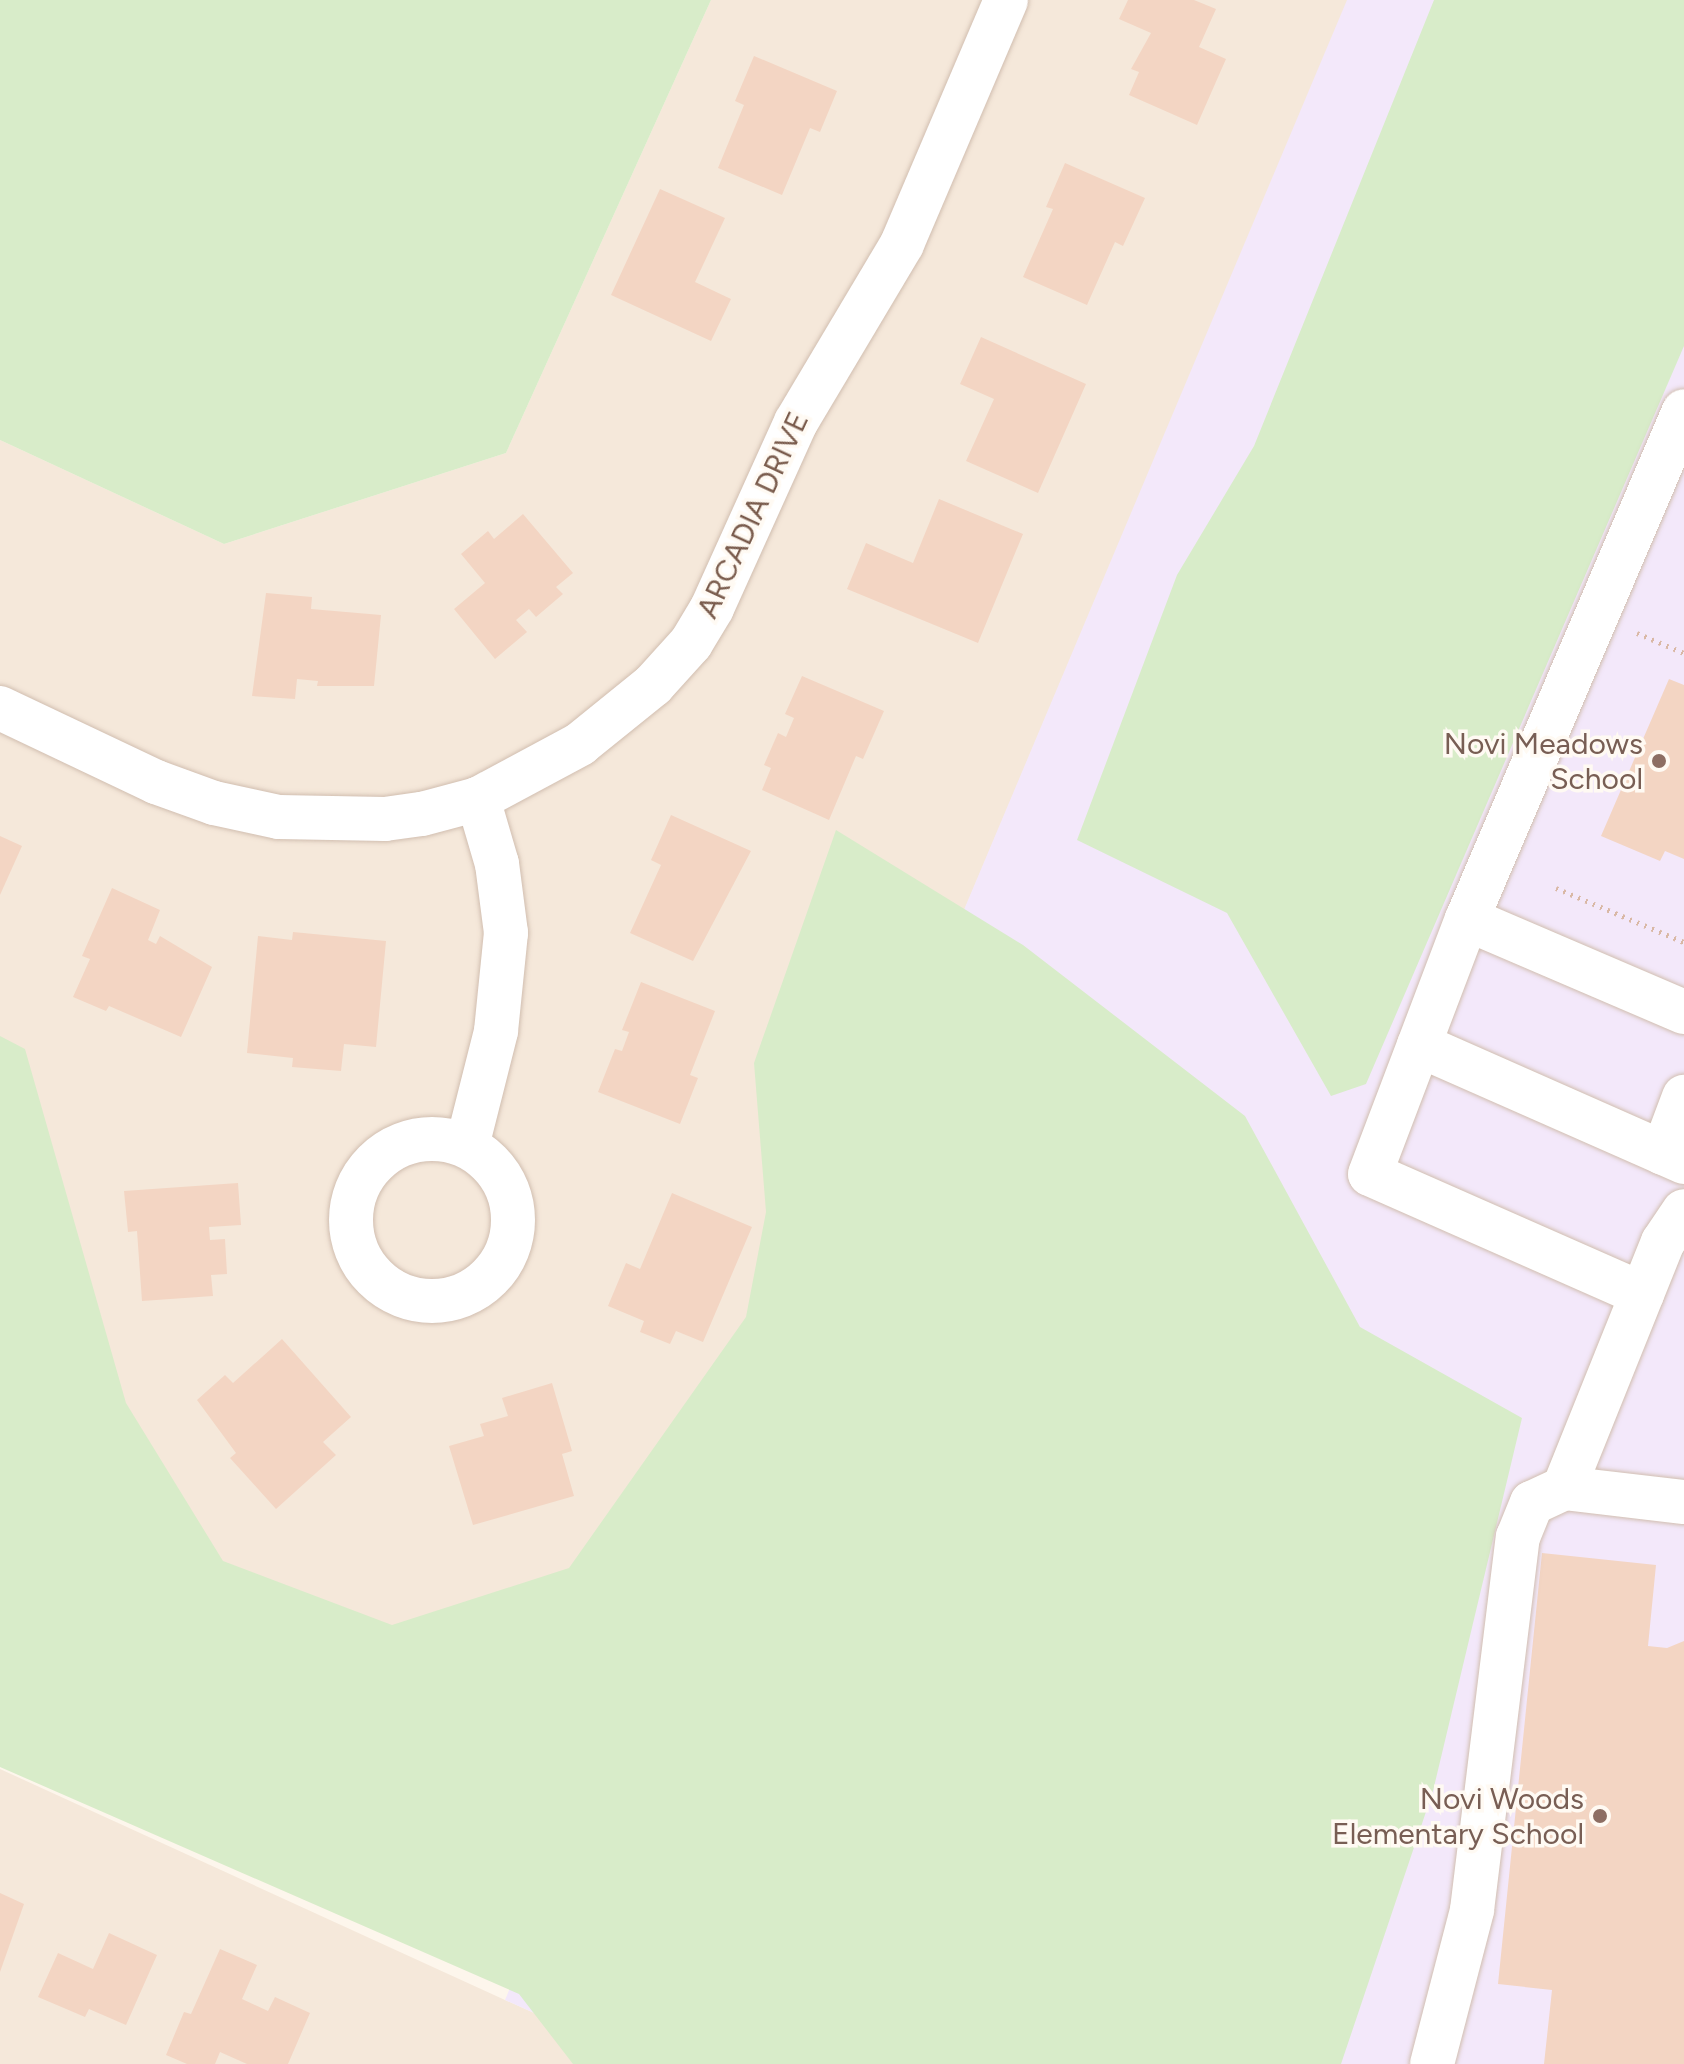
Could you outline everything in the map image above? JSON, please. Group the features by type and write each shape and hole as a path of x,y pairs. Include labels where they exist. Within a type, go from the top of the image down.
{"street":[{"name":"ARCADIA DRIVE","path":"0,708 156,782 246,812 385,819 478,799 547,763 613,720 691,643 736,564 796,422 902,244 1006,0"},
{"path":"1642,1294 1370,1174 1467,919 1684,411"},
{"path":"467,1146 496,1031 506,933 497,864 478,799"},
{"path":"1467,919 1684,1012"},
{"path":"1419,1045 1673,1157 1684,1097"},
{"path":"1564,1488 1663,1242 1684,1211"},
{"path":"1432,2064 1472,1910 1518,1537 1532,1503 1564,1488 1684,1502"}],"path":[{"path":"1556,888 1684,942"}],"shaded area":[{"path":"711,0 1348,0 608,1755 62,1523 0,1041 0,440 224,544 506,453"},
{"path":"1347,0 1684,0 1684,2064 648,2064 505,2000"},
{"path":"0,1769 505,2000 648,2064 0,2064"}],"green space":[{"path":"0,0 711,0 506,453 224,544 0,440"},
{"path":"1434,0 1684,0 1684,346 1366,1084 1331,1096 1227,913 1077,840 1177,575 1254,446"},
{"path":"836,830 1023,945 1245,1116 1360,1327 1522,1418 1433,1791 1341,2064 573,2064 519,1994 0,1767 0,1036 25,1049 126,1403 223,1561 392,1625 569,1568 746,1317 766,1212 754,1063"}],"building":[{"path":"1128,0 1194,0 1216,9 1199,47 1226,59 1197,125 1129,95 1139,72 1131,69 1151,33 1119,19"},
{"path":"754,56 837,91 820,132 810,128 782,195 718,168 744,105 735,101"},
{"path":"1065,163 1145,198 1123,246 1115,242 1087,305 1023,277 1053,209 1046,207"},
{"path":"660,189 725,218 695,282 731,299 711,341 611,295"},
{"path":"981,337 1086,384 1038,493 966,461 994,399 960,384"},
{"path":"939,499 1023,534 978,643 847,589 866,543 913,563"},
{"path":"523,514 573,573 556,587 563,594 536,617 529,609 516,620 527,632 495,659 454,609 485,583 461,554 488,531 494,539"},
{"path":"266,593 312,597 311,609 381,615 374,686 317,686 318,681 297,679 295,699 252,696"},
{"path":"802,676 884,711 863,759 856,756 829,820 762,790 771,768 764,765 778,733 786,737 794,718 785,714"},
{"name":"Novi Meadows School","path":"1669,679 1684,685 1684,859 1665,851 1660,861 1601,836"},
{"path":"671,815 751,851 693,961 630,933 661,865 651,860"},
{"path":"0,836 22,846 0,895"},
{"path":"112,888 160,910 148,940 156,944 160,936 212,967 181,1037 109,1006 106,1011 73,997 90,959 82,956"},
{"path":"293,932 386,941 376,1047 344,1044 341,1071 292,1067 293,1058 247,1053 258,936 292,940"},
{"path":"641,982 715,1011 690,1075 698,1078 680,1124 598,1092 615,1049 622,1051 629,1032 622,1030"},
{"path":"238,1183 241,1225 209,1227 210,1240 225,1239 227,1274 211,1275 213,1296 142,1301 137,1231 128,1232 124,1191"},
{"path":"672,1193 752,1227 703,1342 676,1331 670,1344 640,1332 644,1321 608,1306 626,1263 640,1269"},
{"path":"282,1339 351,1417 323,1442 336,1455 276,1509 230,1458 236,1453 197,1400 225,1375 233,1383"},
{"path":"552,1383 572,1451 562,1454 574,1496 473,1525 449,1446 484,1436 480,1424 508,1416 502,1398"},
{"name":"Novi Woods Elementary School","path":"1542,1553 1656,1565 1648,1646 1667,1648 1684,1641 1684,2064 1544,2064 1552,1990 1498,1984"},
{"path":"0,1893 24,1904 0,1972"},
{"path":"109,1933 157,1955 126,2025 89,2009 85,2017 38,1997 58,1953 93,1969"},
{"path":"220,1949 257,1965 242,1999 268,2011 275,1997 310,2013 288,2064 247,2064 220,2052 215,2064 187,2064 166,2055 184,2012 191,2014"}],"place":[{"name":"Novi Meadows School","path":"1659,761"},
{"name":"Novi Woods Elementary School","path":"1600,1816"}]}
